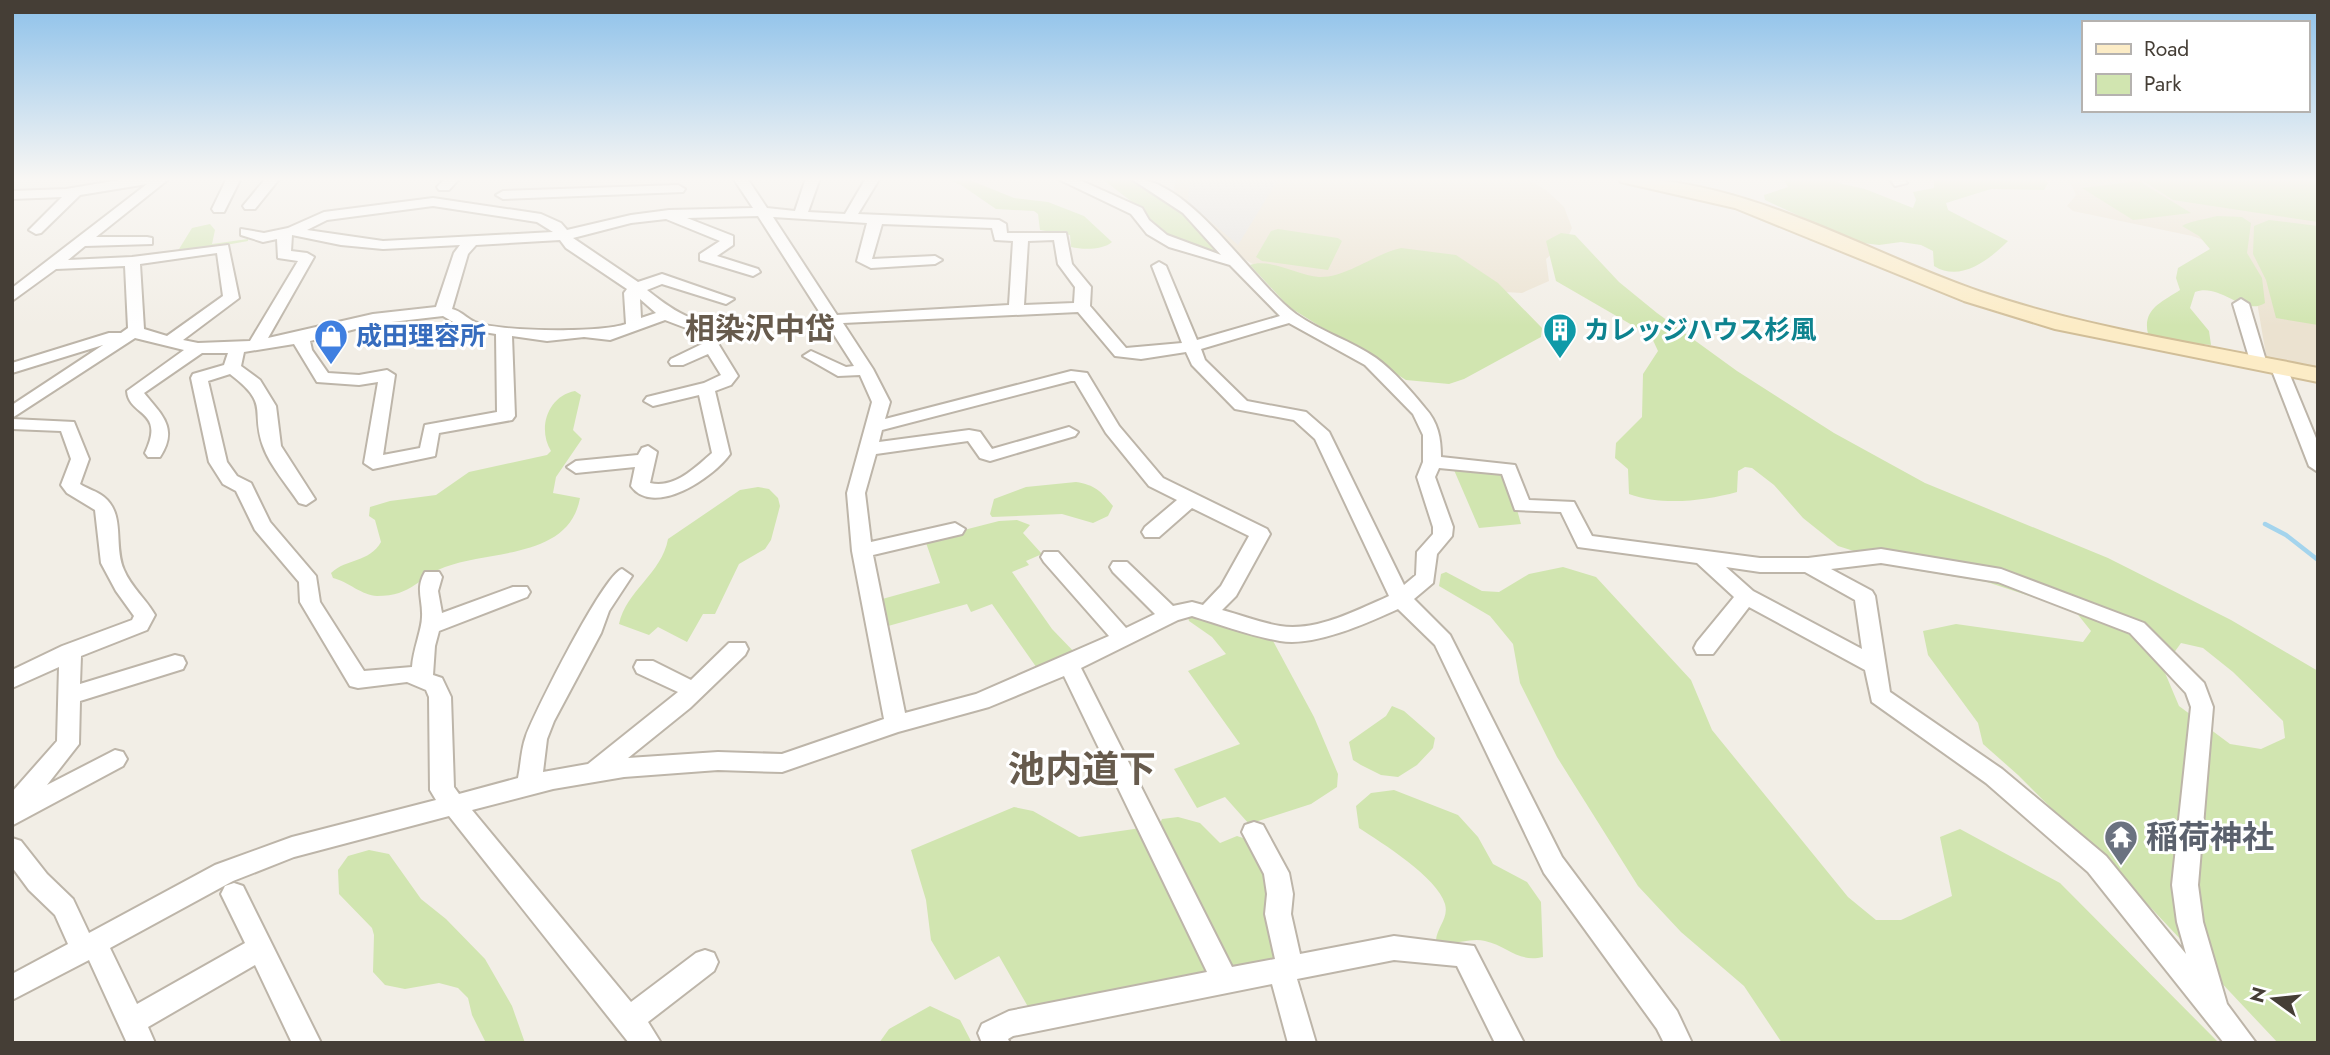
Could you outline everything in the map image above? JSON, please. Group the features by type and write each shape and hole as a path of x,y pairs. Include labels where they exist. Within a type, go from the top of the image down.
{"street":[{"path":"12,296 100,227"},
{"path":"51,265 132,261 223,248 299,227"},
{"path":"557,227 562,236 595,263 637,288 667,314 700,328 764,326"},
{"path":"289,232 363,245 470,243 562,236 598,227"},
{"path":"700,227 728,239 728,242 705,257 753,272"},
{"path":"770,227 865,369 881,402 877,426 856,493 862,551 895,724"},
{"path":"873,227 864,261 871,264 935,260"},
{"path":"999,227 1000,237 1061,236 1065,264 1083,287 1082,307 1121,353 1138,355 1189,345 1291,318"},
{"path":"1147,227 1162,239 1225,261 1235,261"},
{"path":"12,988 224,873 292,846 595,772 718,761 782,763 895,724 981,701 1069,664 1169,615 1192,609 1282,634 1308,633 1359,618 1401,599 1426,578 1427,552 1442,536 1443,527 1426,477 1432,462 1432,435 1420,412 1371,362 1291,318 1204,227"},
{"path":"1807,227 1972,296 2050,321 2318,374"},
{"path":"246,232 263,238"},
{"path":"241,354 282,304 307,257 283,255 289,232"},
{"path":"1016,311 1021,237"},
{"path":"82,242 147,241"},
{"path":"443,311 461,253 470,243"},
{"path":"169,342 231,298 223,248"},
{"path":"132,261 136,330 143,336 241,354"},
{"path":"1159,266 1198,362 1241,405 1300,416 1323,436 1401,599 1443,640 1553,865 1667,1020 1678,1043"},
{"path":"634,327 632,293 637,288 662,279 726,299"},
{"path":"2241,304 2269,366 2316,457"},
{"path":"831,320 874,315 1082,307"},
{"path":"647,1043 453,807 442,790 440,697 434,684 408,674 358,680 310,602 309,581 262,525 244,487 230,480 218,462 200,377 241,354 373,319 443,311 454,314 471,326 547,336 584,332 610,335 667,314"},
{"path":"653,401 710,387 730,376 700,328"},
{"path":"12,368 136,330"},
{"path":"12,413 136,330"},
{"path":"300,338 304,350 323,378 359,380 387,375 373,463 429,452 431,429 506,416 504,330"},
{"path":"677,362 711,346"},
{"path":"154,453 161,440 162,425 156,412 135,396 135,391 198,348"},
{"path":"241,354 267,406 272,446 306,499"},
{"path":"811,356 844,372 865,369"},
{"path":"877,426 1071,376 1081,377 1112,429 1156,482 1260,534 1229,591 1208,612"},
{"path":"576,467 647,456 640,486 649,490 680,487 721,454 710,410 707,391 710,387"},
{"path":"12,424 68,426 80,459 70,485 73,489 92,494 107,514 108,551 114,574 145,615 140,625 69,652 12,680"},
{"path":"869,449 969,435 974,436 986,454 990,455 1069,432"},
{"path":"1432,462 1509,469 1522,506 1567,506 1585,542 1595,546 1760,565 1808,565 1881,556 2001,576 2137,628 2196,690 2202,707 2185,885 2190,922 2217,1015"},
{"path":"1152,532 1192,498"},
{"path":"862,551 955,529"},
{"path":"1051,557 1123,638"},
{"path":"1702,557 1746,596 1875,665"},
{"path":"1808,565 1865,596 1880,696 1994,776 2097,864 2242,1043"},
{"path":"1120,567 1169,615"},
{"path":"529,786 536,739 543,721 590,633 599,609 622,576"},
{"path":"422,678 424,646 433,618 428,591 432,577"},
{"path":"430,626 520,592"},
{"path":"1705,648 1746,596"},
{"path":"595,772 693,690 737,649"},
{"path":"12,809 68,744 69,652"},
{"path":"69,696 175,663"},
{"path":"1069,664 1224,979"},
{"path":"645,667 693,690"},
{"path":"12,816 115,759"},
{"path":"1254,832 1276,873 1280,894 1278,914 1286,969 1302,1043"},
{"path":"12,848 38,882 64,907 89,946 136,1033 260,948"},
{"path":"234,894 307,1043"},
{"path":"996,1043 992,1033 1009,1024 1224,979 1394,948 1465,955 1510,1043"},
{"path":"629,1020 705,962"}],"shaded area":[{"path":"1206,227 1572,228 1566,241 1546,259 1549,281 1522,293 1334,282 1258,267 1232,252"},
{"path":"1217,227 1249,227 1238,245"},
{"path":"2150,227 2318,227 2318,370 2267,361 2256,296 2212,243"}],"green space":[{"path":"213,227 215,230 212,244 248,241 176,254 192,228"},
{"path":"1040,227 1096,227 1112,242 1103,247 1081,249 1071,247 1070,235 1040,230"},
{"path":"1152,227 1200,227 1227,256 1222,259"},
{"path":"1823,227 1981,227 2008,241 1974,267 1954,272 1934,266 1933,251 1921,245 1855,242"},
{"path":"2184,227 2250,227 2247,253 2262,278 2265,303 2249,306 2214,291 2195,292 2190,308 2209,331 2211,345 2162,340 2148,334 2147,325 2151,312 2180,290 2176,278 2178,268 2210,249 2199,236"},
{"path":"2254,227 2318,227 2318,325 2276,318 2266,280 2253,254"},
{"path":"1278,229 1338,238 1342,241 1328,270 1262,261 1256,257 1271,231"},
{"path":"1561,233 1575,235 1619,282 1657,313 1737,371 1834,433 1925,483 2108,558 2231,620 2318,671 2318,1043 2278,1043 2152,909 2018,775 1983,744 1978,723 1928,655 1923,631 1956,624 2083,642 2091,631 2075,611 1987,582 1914,570 1838,546 1803,518 1774,485 1752,468 1745,467 1738,471 1737,492 1724,495 1669,501 1629,494 1628,469 1615,458 1616,443 1642,417 1643,374 1658,351 1651,336 1556,281 1546,241","holes":["2181,643 2203,648 2233,672 2283,721 2285,738 2261,749 2230,744 2179,706 2163,668"]},
{"path":"1401,248 1456,255 1498,283 1542,328 1541,337 1464,379 1449,384 1406,380 1289,307 1250,265 1275,265 1311,276 1329,276"},
{"path":"575,391 581,395 573,430 582,439 556,477 553,493 580,498 573,518 561,532 525,549 445,567 399,593 372,595 333,578 331,573 337,568 370,554 381,542 375,520 369,516 370,507 390,501 436,495 469,472 547,455 551,451 545,433 548,414 558,399"},
{"path":"1454,470 1499,472 1508,477 1521,524 1479,528"},
{"path":"1076,482 1093,487 1105,496 1113,506 1108,516 1093,523 1062,514 992,517 990,514 994,499 1026,487"},
{"path":"758,487 769,489 778,498 780,506 771,540 765,549 739,564 715,614 703,614 687,642 658,627 649,635 619,624 629,602 659,562 668,539 740,490"},
{"path":"1017,520 1030,525 1023,533 1042,554 1026,561 1029,565 1012,572 1052,629 1078,656 1039,671 992,604 971,612 967,604 881,628 875,601 940,583 925,540 999,521"},
{"path":"1563,567 1596,577 1691,680 1712,730 1848,897 1876,920 1901,920 1952,896 1940,837 1960,829 2060,883 2219,1043 1782,1043 1744,986 1681,932 1638,886 1557,757 1520,683 1513,644 1490,616 1439,586 1441,574 1446,572 1482,591 1499,592 1529,574"},
{"path":"1202,615 1272,639 1314,717 1338,774 1337,787 1311,804 1249,824 1225,797 1197,808 1174,769 1240,744 1188,671 1226,654 1212,637 1189,621 1188,617"},
{"path":"1392,706 1404,711 1435,738 1433,748 1417,765 1398,777 1381,775 1353,760 1349,742 1386,716"},
{"path":"1394,790 1458,815 1478,837 1493,864 1527,882 1541,902 1543,957 1527,958 1485,941 1448,943 1436,940 1446,909 1440,894 1408,862 1359,828 1356,806 1371,793"},
{"path":"1014,807 1033,811 1079,837 1141,828 1207,967 1203,974 1031,1012 999,956 955,980 931,940 926,900 911,850"},
{"path":"1178,817 1200,823 1220,843 1237,836 1246,839 1262,855 1280,954 1262,965 1248,968 1226,967 1157,830 1162,819"},
{"path":"369,850 389,854 421,899 446,919 485,959 512,1006 525,1043 486,1043 472,1015 468,998 458,988 439,983 405,989 385,985 373,972 372,928 339,894 338,870 348,856"},
{"path":"930,1006 960,1020 972,1043 879,1043 889,1029"}],"waterway":[{"path":"2265,524 2286,535 2318,560"}],"place":[{"name":"カレッジハウス杉風","path":"1560,360"},
{"name":"成田理容所","path":"331,366"},
{"name":"稲荷神社","path":"2121,867"}],"district":[{"name":"相染沢中岱","path":"760,329"},
{"name":"池内道下","path":"1082,769"}]}
